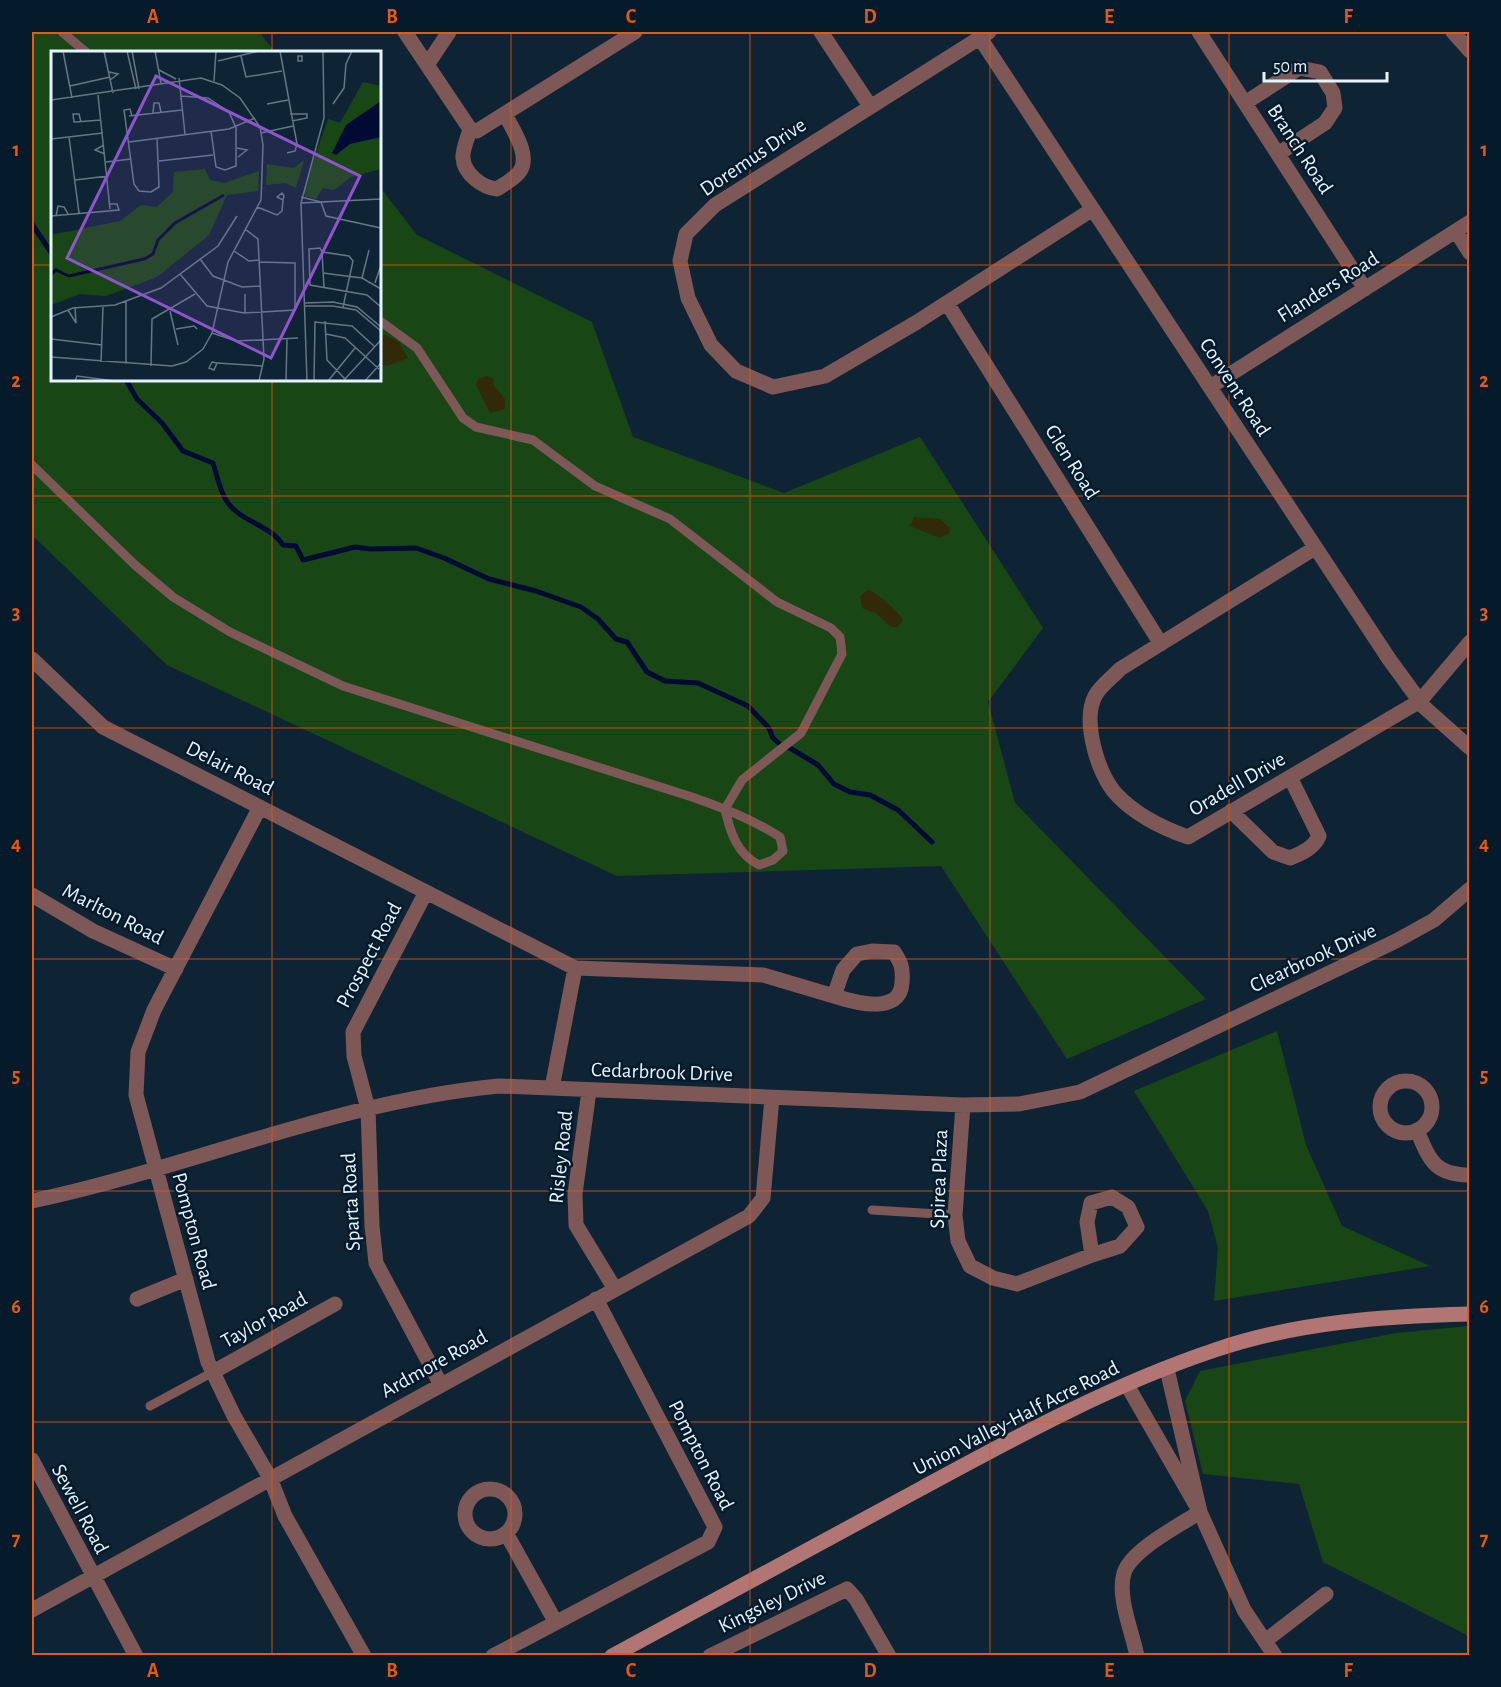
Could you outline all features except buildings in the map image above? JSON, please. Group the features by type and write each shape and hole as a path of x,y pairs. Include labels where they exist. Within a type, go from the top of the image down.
{"street":[{"path":"405,32 470,129 477,131 635,32"},
{"path":"427,65 449,32"},
{"path":"821,32 870,106"},
{"name":"Branch Road","path":"1199,32 1365,289"},
{"path":"1453,32 1470,51"},
{"name":"Doremus Drive","path":"985,35 715,205 686,234 680,261 688,298 711,345 736,371 773,387 825,376 946,303 1093,209"},
{"name":"Convent Road","path":"985,35 1093,209 1389,659 1420,701 1470,748"},
{"path":"1245,103 1299,68 1320,72 1333,93 1335,108 1325,123 1278,154"},
{"path":"470,129 463,157 466,169 472,177 487,187 497,189 519,173 523,162 521,148 505,114"},
{"name":"Flanders Road","path":"1210,387 1470,222"},
{"path":"1456,231 1470,253"},
{"name":"Glen Road","path":"946,303 1161,644"},
{"name":"Oradell Drive","path":"1315,548 1120,669 1095,696 1089,728 1101,768 1116,794 1161,828 1188,837 1420,701 1470,642"},
{"name":"Delair Road","path":"32,659 103,727 575,968"},
{"path":"1231,812 1273,852 1290,858 1305,851 1316,843 1318,836 1290,777"},
{"name":"Pompton Road","path":"261,807 154,1010 138,1052 136,1095 213,1372 270,1478 285,1516 364,1656"},
{"name":"Clearbrook Drive","path":"1166,1051 1396,941 1434,920 1469,890"},
{"name":"Prospect Road","path":"368,1109 354,1056 353,1032 426,892"},
{"name":"Marlton Road","path":"32,895 93,931 176,969"},
{"path":"552,1088 575,968 763,975 834,996 862,1004 884,1004 895,998 902,987 903,965 894,952 857,954 843,970 834,996"},
{"name":"Cedarbrook Drive","path":"156,1169 368,1109 444,1091 499,1086 963,1105 1019,1104 1080,1092 1166,1051"},
{"name":"Risley Road","path":"589,1090 575,1194 576,1225 615,1289"},
{"name":"Ardmore Road","path":"32,1610 749,1216 763,1198 772,1098"},
{"name":"Spirea Plaza","path":"963,1105 955,1215 958,1241 970,1266 993,1278 1017,1284 1092,1255"},
{"name":"Sparta Road","path":"368,1109 372,1226 376,1263 441,1385"},
{"path":"1417,1130 1429,1161 1454,1175 1470,1175"},
{"path":"32,1201 156,1169"},
{"path":"136,1299 186,1279"},
{"name":"Pompton Road","path":"493,1656 555,1621 708,1542 715,1527 596,1299"},
{"name":"Taylor Road","path":"213,1372 335,1304"},
{"name":"Union Valley-Half Acre Road","path":"612,1656 1005,1443 1167,1368 1216,1349 1307,1327 1409,1315 1470,1314"},
{"path":"1167,1368 1200,1512"},
{"path":"1126,1385 1200,1512 1244,1610 1275,1656"},
{"name":"Sewell Road","path":"32,1460 136,1656"},
{"path":"1137,1656 1123,1593 1124,1572 1139,1553 1200,1512"},
{"path":"506,1533 555,1621"},
{"name":"Kingsley Drive","path":"710,1656 847,1589 856,1599 889,1656"},
{"path":"1265,1641 1326,1594"}],"lane":[{"path":"62,32 85,51"},
{"path":"381,322 417,348 463,418 476,428 533,440 595,486 670,519 777,602 831,628 840,637 842,654 801,733 742,780 724,809"},
{"path":"32,465 135,565 173,597 230,632 343,686 738,813 780,837 783,851 773,860 759,865 747,859 734,839 724,809"},
{"path":"872,1210 955,1215"},
{"path":"150,1406 213,1372"}],"green space":[{"path":"32,32 259,32 274,51 51,51 51,381 381,381 381,188 417,235 592,322 633,437 784,493 920,437 1043,628 988,702 1015,803 1206,999 1067,1059 941,866 617,876 167,665 32,535"},
{"path":"1277,1031 1306,1145 1342,1226 1430,1266 1214,1301 1218,1248 1208,1211 1134,1091"},
{"path":"1470,1326 1469,1639 1465,1634 1323,1562 1299,1484 1203,1474 1185,1401 1200,1371 1396,1333"}],"sand":[{"path":"386,335 399,342 408,358 387,366 381,363 381,336"},
{"path":"487,376 493,379 494,386 505,399 505,409 490,413 476,385 478,379"},
{"path":"914,517 940,519 950,528 949,533 940,538 910,526"},
{"path":"868,590 881,598 901,617 903,620 898,627 891,627 877,614 862,608 860,596"}],"waterway":[{"path":"32,224 51,252"},
{"path":"127,381 137,399 162,423 183,451 213,463 228,503 241,515 271,533 283,545 296,546 303,560 355,547 416,548 489,579 536,591 581,607 598,619 616,639 627,642 647,672 665,681 698,683 748,706 783,747 790,748 818,765 834,784 850,792 870,795 898,810 932,842"}]}
